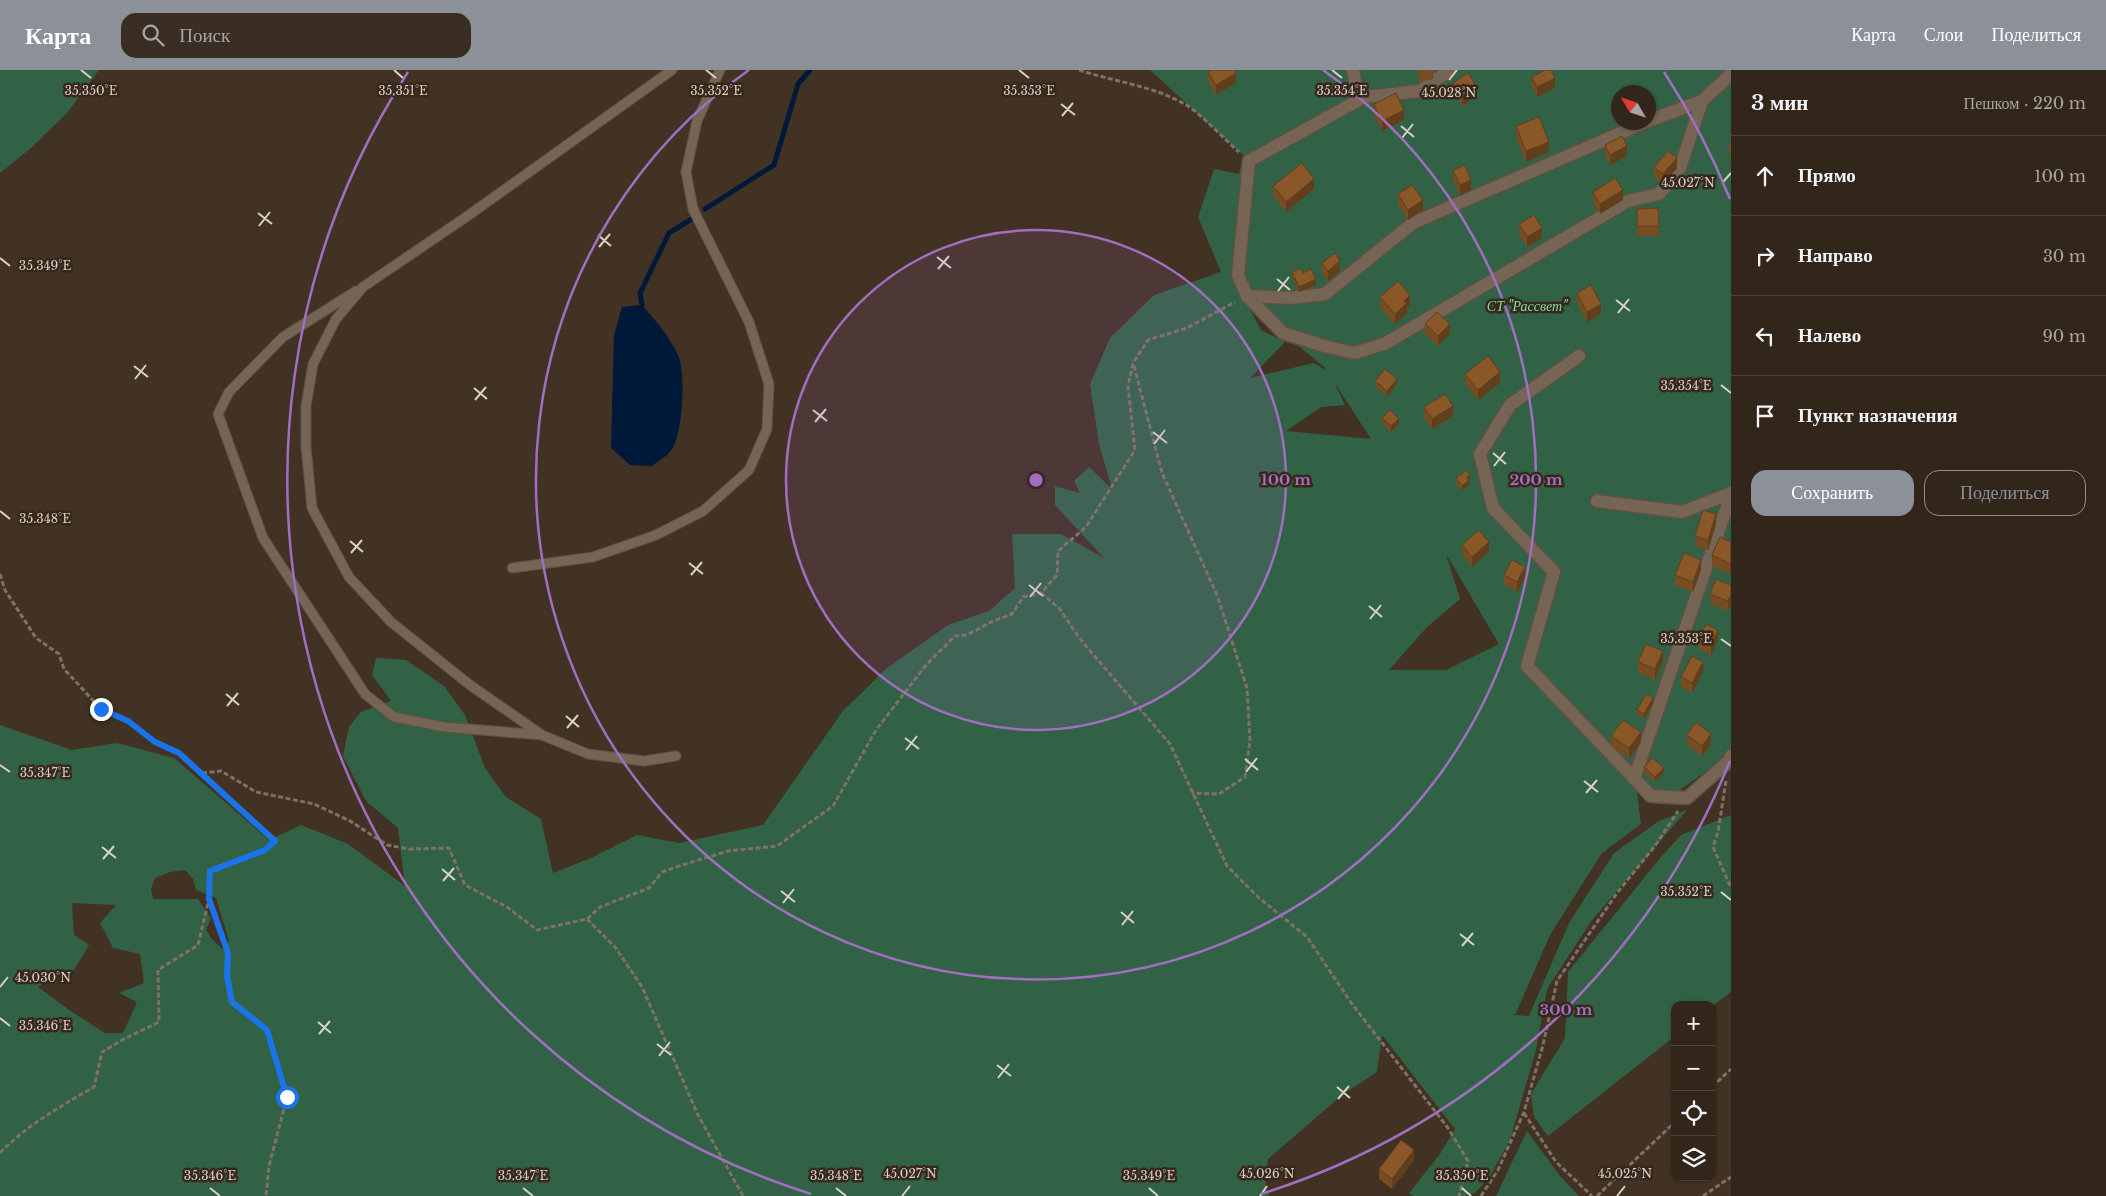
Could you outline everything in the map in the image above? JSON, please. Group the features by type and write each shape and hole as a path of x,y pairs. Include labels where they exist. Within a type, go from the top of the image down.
{"street":[{"path":"1353,70 1356,88 1364,97"},
{"path":"1450,70 1420,91 1364,97 1249,161 1238,275 1247,296 1283,333 1324,346 1355,353 1386,343 1628,201 1659,194 1680,168 1702,101"},
{"path":"1656,119 1702,101 1731,74"},
{"path":"1247,296 1290,298 1326,294 1413,222 1628,130"},
{"path":"1579,356 1510,405 1480,454 1493,508 1554,572 1527,666 1651,796 1687,798 1730,758"},
{"path":"1634,779 1731,494"},
{"path":"1598,501 1682,512 1731,494"}],"lane":[{"path":"542,736 444,727 394,716 365,694 264,538 218,414 228,392 283,337 363,287 470,215 672,70"},
{"path":"512,568 593,557 656,535 703,510 750,470 767,429 769,384 749,322 693,209 686,172 697,121 720,70"},
{"path":"363,287 336,319 313,364 306,406 306,447 312,508 349,578 391,622 470,684 542,736 588,754 644,761 676,756"}],"path":[{"path":"1079,70 1102,78 1149,89 1188,107 1249,161"},
{"path":"202,773 221,771 256,792 314,804 350,821 388,845 409,849 449,848 465,885 507,906 537,930 587,919 600,907 649,888 662,872 728,852 777,846 833,806 876,730 926,665 955,636 967,635 991,622 1012,614 1023,597 1041,593 1057,575 1058,551 1086,527 1135,450 1128,386 1133,364 1148,340 1187,328 1247,296"},
{"path":"1133,364 1162,473 1217,595 1247,688 1250,741 1245,777 1219,794 1192,793"},
{"path":"0,574 5,590 36,638 59,654 64,669 101,709 128,721 155,742 179,753 275,841 265,850 210,871 209,899 198,944 158,970 159,1022 102,1052 94,1087 51,1112 10,1143 0,1153"},
{"path":"1041,593 1059,608 1080,639 1170,744 1227,866 1258,897 1307,937 1352,1004 1448,1128 1468,1161 1459,1196"},
{"path":"1730,758 1714,847 1731,888"},
{"path":"1481,1196 1498,1170 1524,1112 1543,1045 1557,981 1617,893 1655,846 1687,798"},
{"path":"209,899 228,953 227,976 232,1002 267,1030 287,1097 269,1166 266,1196"},
{"path":"587,919 615,947 642,987 698,1115 743,1196"},
{"path":"1716,1083 1731,1069"},
{"path":"1524,1112 1556,1162 1592,1196"},
{"path":"1597,1196 1671,1126"},
{"path":"1703,1196 1731,1177"}],"green space":[{"path":"0,70 99,70 67,113 31,148 0,173"},
{"name":"СТ \"Рассвет\"","path":"1150,70 1731,70 1731,756 1719,762 1673,795 1637,793 1641,824 1602,853 1550,935 1515,1015 1529,1016 1569,923 1614,853 1659,821 1687,810 1592,920 1547,989 1536,1050 1510,1140 1490,1176 1475,1193 1465,1196 1413,1196 1409,1193 1440,1154 1455,1129 1382,1035 1377,1072 1342,1095 1268,1159 1265,1187 1270,1196 0,1196 0,725 72,750 117,743 174,758 269,840 301,825 348,844 405,886 398,828 366,801 343,756 349,727 361,712 391,701 372,675 376,658 406,660 444,686 465,715 485,768 506,797 541,819 553,873 591,858 637,835 679,843 763,825 843,711 887,668 948,625 989,611 1015,588 1012,534 1061,534 1104,558 1055,505 1055,486 1080,493 1074,481 1089,467 1112,489 1099,444 1090,384 1110,338 1154,295 1221,272 1198,217 1214,169 1239,174 1244,156","holes":["1246,302 1327,371 1314,363 1250,378 1285,342 1261,330","1334,382 1371,439 1286,431 1321,407 1345,405","1446,554 1499,644 1446,670 1389,670 1427,627 1460,599","185,870 193,879 196,890 216,898 229,941 222,949 206,930 211,918 198,899 153,899 151,889 155,878 170,872","72,903 116,905 100,923 113,948 140,954 144,983 119,993 137,1002 123,1033 105,1033 38,987 55,976 74,970 89,945 74,935"]},
{"path":"1731,815 1731,992 1716,1003 1716,1001 1671,1001 1671,1039 1548,1136 1534,1117 1531,1094 1565,1038 1568,972 1681,835"},
{"path":"1527,1131 1560,1176 1579,1196 1496,1196"}],"water":[{"path":"642,305 671,341 678,355 683,388 681,417 676,441 668,454 652,466 630,465 611,448 614,335 622,307"}],"building":[{"path":"1211,70 1234,70 1236,73 1216,85 1208,72"},
{"path":"1545,70 1551,70 1555,78 1537,87 1532,77"},
{"path":"1468,73 1476,86 1462,96 1453,83"},
{"path":"1396,93 1404,110 1382,121 1374,104"},
{"path":"1539,117 1549,142 1526,151 1516,126"},
{"path":"1622,136 1627,146 1610,155 1605,145"},
{"path":"1668,151 1677,158 1663,174 1654,167"},
{"path":"1302,163 1314,179 1286,202 1273,186"},
{"path":"1465,165 1471,180 1460,185 1453,170"},
{"path":"1615,178 1623,190 1600,204 1593,192"},
{"path":"1412,185 1423,200 1408,210 1398,194"},
{"path":"1658,208 1659,226 1637,226 1637,209"},
{"path":"1534,215 1542,228 1527,237 1519,224"},
{"path":"1335,253 1340,261 1328,271 1322,263"},
{"path":"1301,268 1303,273 1311,269 1316,279 1299,287 1292,272"},
{"path":"1398,281 1410,295 1404,301 1407,303 1395,314 1380,297"},
{"path":"1591,285 1601,304 1587,312 1577,293"},
{"path":"1437,312 1450,324 1438,336 1425,324"},
{"path":"1488,356 1500,372 1478,390 1465,374"},
{"path":"1385,369 1397,379 1387,391 1375,381"},
{"path":"1445,394 1453,406 1432,419 1424,407"},
{"path":"1390,410 1399,419 1391,426 1382,418"},
{"path":"1466,470 1470,475 1467,477 1469,480 1462,486 1456,478"},
{"path":"1703,510 1716,514 1708,540 1695,536"},
{"path":"1479,530 1489,542 1472,557 1462,545"},
{"path":"1720,537 1731,542 1730,564 1712,555"},
{"path":"1684,553 1701,560 1693,582 1675,575"},
{"path":"1512,560 1525,567 1517,582 1504,575"},
{"path":"1716,579 1731,585 1731,594 1728,601 1710,594"},
{"path":"1706,624 1718,630 1711,645 1699,639"},
{"path":"1646,644 1663,651 1655,669 1638,662"},
{"path":"1692,656 1703,662 1692,683 1681,677"},
{"path":"1646,694 1653,698 1644,714 1637,710"},
{"path":"1623,720 1641,732 1629,748 1611,736"},
{"path":"1696,722 1711,734 1702,746 1687,735"},
{"path":"1652,758 1664,768 1655,777 1644,767"},
{"path":"1401,1140 1414,1150 1392,1179 1379,1169"}],"waterway":[{"path":"705,209 774,165 798,84 810,70"},
{"path":"642,305 640,293 669,233 690,220"}],"route":[{"path":"101,709 128,721 155,742 179,753 275,841 265,850 210,871 209,899 228,953 227,976 232,1002 267,1030 287,1097"}]}
